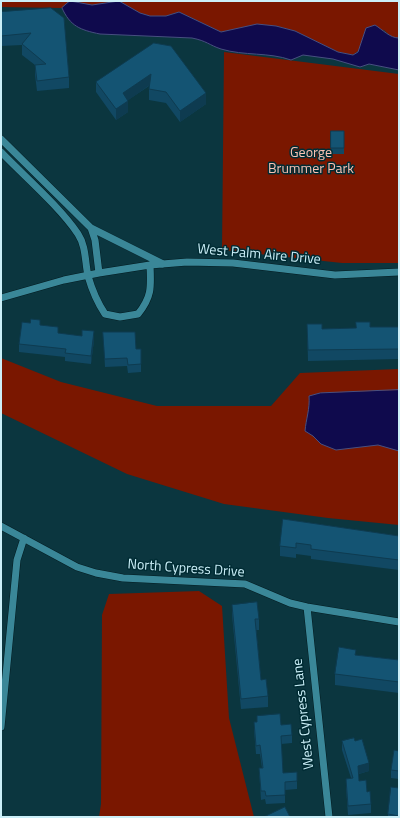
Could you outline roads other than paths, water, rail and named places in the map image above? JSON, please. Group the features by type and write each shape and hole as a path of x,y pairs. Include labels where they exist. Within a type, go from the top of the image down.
{"street":[{"path":"1,139 91,228 163,264"},
{"path":"1,152 58,211 78,235 83,248 88,275 98,303 105,314 120,317 138,314 147,304 151,288 150,265"},
{"path":"91,228 95,240 99,273"},
{"name":"West Palm Aire Drive","path":"1,298 64,280 88,275 150,265 187,262 233,263 335,275 399,272"},
{"name":"North Cypress Drive","path":"1,526 77,567 96,573 123,578 245,584 277,598 307,607 399,622"},
{"path":"1,727 17,560 24,538"},
{"name":"West Cypress Lane","path":"307,607 328,817"}],"park label":[{"name":"George Brummer Park","path":"311,162"}]}
